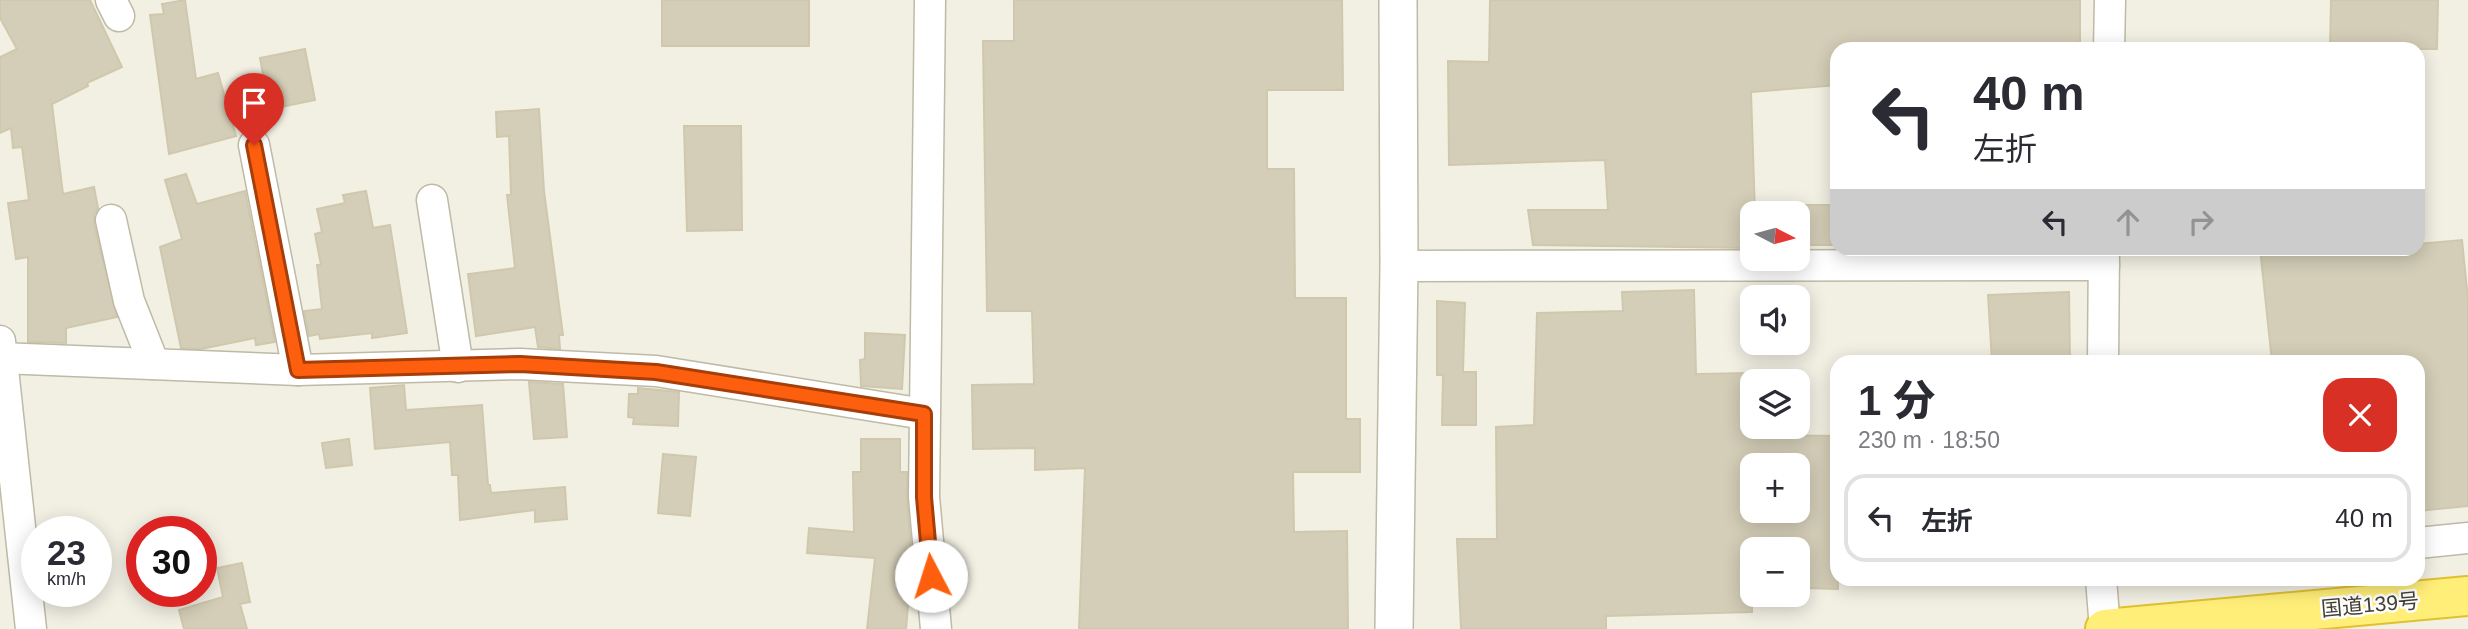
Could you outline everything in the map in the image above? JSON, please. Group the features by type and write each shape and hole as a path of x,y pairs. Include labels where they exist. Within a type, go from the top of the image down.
{"highway":[{"name":"国道139号","path":"2105,629 2404,590 2468,596"}],"street":[{"path":"930,0 924,497 936,629"},
{"path":"1394,629 1399,266 1398,0"},
{"path":"2109,42 2110,0"},
{"path":"254,145 298,370"},
{"path":"432,200 458,367"},
{"path":"111,220 129,301 154,364"},
{"path":"1399,266 2104,257 2103,355"},
{"path":"31,629 1,353 154,364 298,370 520,364 656,372 924,414"},
{"path":"2425,541 2468,538"},
{"path":"2102,586 2105,629"}],"building":[{"path":"0,0 90,0 122,67 87,83 88,86 52,104 63,194 94,187 98,208 94,215 94,224 117,317 66,328 66,343 28,342 28,257 16,259 8,203 29,200 22,147 13,148 11,128 0,133 0,57 17,49 0,18"},
{"path":"185,0 196,79 218,73 236,136 169,154 150,15 164,14 162,4"},
{"path":"662,0 809,0 809,46 662,46"},
{"path":"1014,0 1342,0 1343,90 1267,90 1267,169 1294,169 1295,298 1346,298 1346,419 1360,419 1360,472 1293,472 1294,532 1347,531 1348,629 1079,629 1085,468 1035,470 1035,448 973,449 972,385 1034,384 1032,311 987,311 983,41 1014,41"},
{"path":"1490,0 2080,0 2080,42 1830,42 1830,86 1751,92 1755,201 1740,201 1740,248 1533,245 1528,210 1608,210 1605,160 1449,165 1448,61 1489,62"},
{"path":"2331,0 2438,0 2437,49 2425,49 2425,42 2330,42"},
{"path":"305,49 315,100 276,108 273,95 267,96 260,58"},
{"path":"539,109 544,191 563,335 559,335 560,349 538,347 535,327 476,336 468,274 515,268 507,195 511,195 509,136 497,137 496,112"},
{"path":"684,126 741,126 742,230 687,231"},
{"path":"186,174 197,204 245,191 275,342 256,345 255,338 201,349 181,348 160,247 182,239 165,180"},
{"path":"366,191 373,228 390,225 407,333 372,338 372,333 320,339 319,334 309,336 304,311 322,309 317,265 321,265 315,234 322,232 317,209 345,203 343,195"},
{"path":"1810,205 1830,205 1830,245 1810,245"},
{"path":"2462,240 2468,300 2468,506 2425,510 2425,355 2271,355 2261,256 2425,256 2425,243"},
{"path":"1694,290 1696,374 1740,373 1740,439 1810,439 1810,436 1830,436 1830,586 1838,586 1838,589 1810,588 1810,537 1740,537 1740,607 1752,607 1752,612 1606,616 1606,629 1461,629 1457,539 1497,539 1496,427 1534,425 1537,313 1623,311 1622,292"},
{"path":"2069,292 2070,355 1992,355 1988,295"},
{"path":"1437,301 1465,303 1463,372 1476,372 1476,425 1442,425 1443,375 1437,375"},
{"path":"865,333 905,335 902,389 861,386 860,360 865,359"},
{"path":"529,382 563,384 567,437 534,439"},
{"path":"404,385 406,410 482,405 488,485 491,493 565,487 567,519 535,522 535,510 460,520 458,475 452,475 450,442 375,449 370,388"},
{"path":"638,388 679,392 678,426 633,424 634,418 628,417 629,394 638,394"},
{"path":"349,439 352,465 326,468 322,443"},
{"path":"861,439 900,439 900,472 907,472 912,559 906,629 867,629 875,558 807,553 809,528 854,532 853,472 861,472"},
{"path":"663,454 696,457 690,516 658,513"},
{"path":"242,563 250,602 240,604 247,629 184,629 179,610 189,607 217,607 217,599 223,597 217,568"}],"route":[{"path":"254,145 298,370 520,364 656,372 924,414 924,497 931,576"}]}
